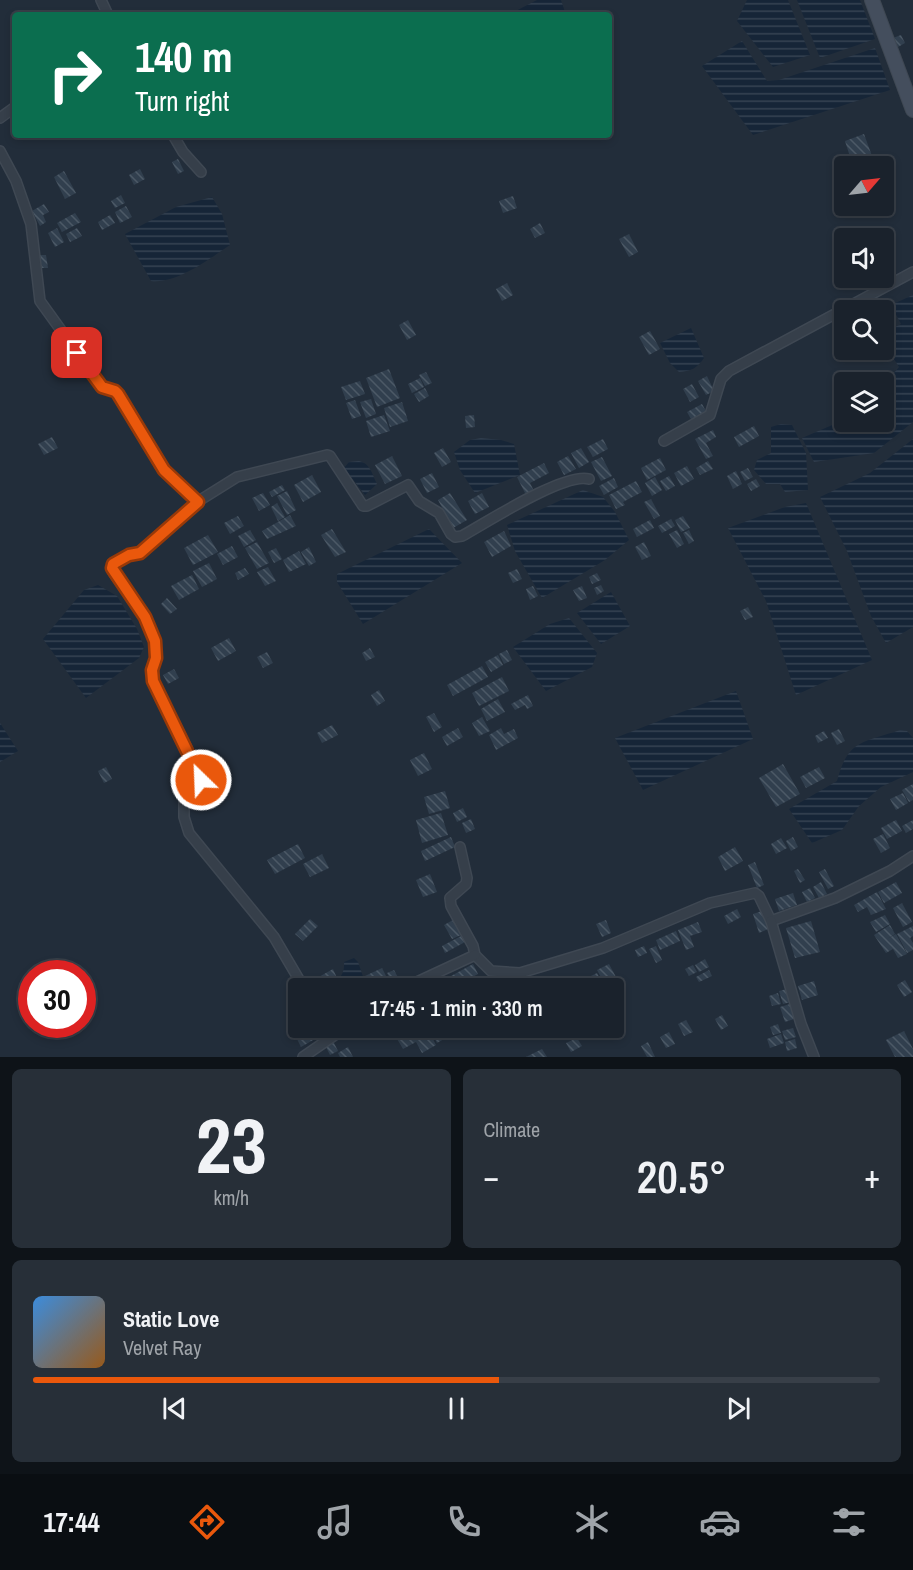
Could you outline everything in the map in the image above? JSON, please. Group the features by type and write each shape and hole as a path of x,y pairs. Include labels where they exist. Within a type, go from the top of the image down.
{"main road":[{"path":"872,0 913,110"}],"street":[{"path":"175,138 183,152 201,172"},
{"path":"0,151 16,181 31,224 40,301 102,387 118,394 164,470 198,502"},
{"path":"664,441 710,415 721,379 729,371 913,272"},
{"path":"298,978 274,937 189,833 184,817 184,798 200,784 201,776 153,681 152,670 156,658 155,641 145,617 112,568 113,564 129,555 140,553 198,502 237,477 327,455 330,456 363,506 408,485 419,501 439,513 455,537 462,536 554,484 575,478 589,479"},
{"path":"460,847 467,878 466,884 450,898 451,906 473,946 475,956 491,971 520,973 603,948 710,903 755,893 759,896 771,921 801,1024 814,1057"},
{"path":"771,921 835,898 890,871 913,856"},
{"path":"426,978 475,956"},
{"path":"303,1057 323,1038"}],"water":[{"path":"537,0 561,0 565,12 514,12"},
{"path":"747,0 788,0 810,55 773,67 737,21"},
{"path":"797,0 860,0 875,39 820,58"},
{"path":"742,41 767,81 779,80 875,48 890,90 753,135 702,66"},
{"path":"212,197 222,214 230,245 182,275 161,281 151,281 125,234 176,207"},
{"path":"913,295 913,422 874,453 814,462 802,438 834,424 834,432 894,432 894,373 899,367 894,359 894,328 901,324 894,311 894,304"},
{"path":"691,328 704,358 694,368 679,372 670,363 660,343"},
{"path":"781,424 792,425 806,453 808,490 785,492 780,484 766,484 754,470 757,460 771,453 771,427"},
{"path":"481,438 514,444 520,475 475,493 460,470 454,452 470,440"},
{"path":"913,439 913,627 886,643 871,616 847,551 820,497 870,473"},
{"path":"359,461 368,467 377,484 365,495 344,468 349,462"},
{"path":"583,490 603,497 615,512 629,540 605,560 542,598 515,551 507,525"},
{"path":"806,503 872,660 796,695 766,601 728,528 785,507"},
{"path":"429,529 462,563 363,624 337,582 337,574"},
{"path":"98,585 117,596 137,629 144,647 139,658 86,698 43,639 84,590"},
{"path":"611,592 630,626 601,644 577,613"},
{"path":"569,618 597,653 592,667 546,691 513,647 550,624"},
{"path":"736,691 753,739 643,790 615,738"},
{"path":"0,723 18,751 0,762"},
{"path":"900,730 907,731 913,738 913,772 881,787 859,806 842,830 812,843 789,809 837,781 846,757 859,745"},
{"path":"354,958 358,962 364,978 338,978 343,972 344,962"}],"building":[{"path":"901,35 905,43 898,47 893,38"},
{"path":"864,134 872,156 850,156 845,141"},
{"path":"178,159 184,171 178,174 172,162"},
{"path":"140,169 145,179 134,185 129,175"},
{"path":"64,171 76,193 65,199 54,177"},
{"path":"121,195 125,203 115,208 111,201"},
{"path":"513,196 517,208 503,213 499,201"},
{"path":"44,204 49,212 43,215 46,222 40,226 32,211"},
{"path":"126,206 132,217 120,223 115,212"},
{"path":"75,213 81,222 62,232 57,223"},
{"path":"110,215 115,223 102,230 98,222"},
{"path":"540,223 545,233 535,238 530,229"},
{"path":"57,228 64,242 55,247 48,233"},
{"path":"77,228 82,236 70,242 66,234"},
{"path":"629,234 638,252 629,257 619,239"},
{"path":"40,255 46,255 48,268 41,268"},
{"path":"507,283 513,295 502,301 496,289"},
{"path":"408,320 416,335 407,340 399,325"},
{"path":"650,331 660,349 649,355 639,337"},
{"path":"389,369 400,398 377,407 366,378"},
{"path":"426,372 432,383 425,386 419,375"},
{"path":"707,376 714,391 706,395 698,381"},
{"path":"420,378 424,387 412,393 408,384"},
{"path":"360,381 365,394 346,400 341,387"},
{"path":"692,384 699,397 690,402 683,389"},
{"path":"425,388 429,396 419,402 414,394"},
{"path":"371,399 376,414 366,418 360,402"},
{"path":"355,400 361,416 352,419 346,403"},
{"path":"402,402 408,421 390,427 384,408"},
{"path":"702,404 707,413 692,421 687,412"},
{"path":"384,415 390,431 371,437 366,421"},
{"path":"474,415 475,427 466,428 465,416"},
{"path":"754,426 759,436 739,447 734,437"},
{"path":"713,430 716,437 706,443 713,456 706,459 695,439"},
{"path":"52,437 58,448 44,455 38,444"},
{"path":"603,439 608,449 593,457 587,447"},
{"path":"443,448 451,462 442,467 434,453"},
{"path":"581,448 589,462 579,468 571,453"},
{"path":"392,456 402,476 385,484 375,465"},
{"path":"568,456 576,469 564,475 557,462"},
{"path":"602,457 612,476 601,481 591,462"},
{"path":"660,458 666,470 647,480 641,468"},
{"path":"708,461 713,469 700,475 696,468"},
{"path":"544,463 549,473 530,483 534,491 526,495 517,477"},
{"path":"687,466 694,479 681,486 674,473"},
{"path":"748,468 753,477 745,481 740,472"},
{"path":"736,471 742,484 733,489 727,476"},
{"path":"432,473 439,487 427,493 420,479"},
{"path":"312,475 321,492 303,502 294,485"},
{"path":"669,476 675,486 666,491 660,481"},
{"path":"655,477 662,490 652,496 645,483"},
{"path":"614,478 618,487 604,495 599,486"},
{"path":"756,479 760,486 751,491 747,484"},
{"path":"636,481 642,492 623,502 625,505 616,509 609,495"},
{"path":"282,485 285,490 272,497 269,492"},
{"path":"287,491 296,510 287,515 277,496"},
{"path":"263,493 270,505 259,511 252,498"},
{"path":"450,493 467,520 453,528 438,500"},
{"path":"482,493 489,507 475,514 468,501"},
{"path":"651,499 660,516 654,519 644,502"},
{"path":"277,503 285,517 278,521 271,507"},
{"path":"290,515 296,526 267,539 262,531"},
{"path":"238,516 244,526 230,534 224,523"},
{"path":"683,516 690,528 681,532 675,520"},
{"path":"671,519 675,526 662,533 658,526"},
{"path":"650,520 654,528 637,537 633,529"},
{"path":"332,529 346,552 335,557 321,535"},
{"path":"250,530 256,540 244,547 238,536"},
{"path":"677,530 684,544 677,548 669,534"},
{"path":"689,530 694,541 689,544 683,533"},
{"path":"504,531 511,546 492,557 484,542"},
{"path":"208,535 218,552 193,565 184,548"},
{"path":"257,542 269,563 257,569 245,548"},
{"path":"644,542 651,556 642,560 635,547"},
{"path":"232,546 238,557 223,565 217,554"},
{"path":"309,547 316,562 309,566 301,552"},
{"path":"276,548 282,559 274,563 268,552"},
{"path":"299,551 306,564 289,572 283,560"},
{"path":"209,563 217,579 202,587 193,571"},
{"path":"268,567 276,581 265,586 257,572"},
{"path":"245,568 249,574 238,580 235,573"},
{"path":"517,569 522,579 513,583 508,573"},
{"path":"597,573 601,580 592,584 589,577"},
{"path":"192,575 199,589 179,600 171,586"},
{"path":"601,585 604,591 597,595 594,588"},
{"path":"533,586 538,596 530,600 526,589"},
{"path":"582,586 587,598 579,601 573,590"},
{"path":"167,598 177,609 170,614 161,604"},
{"path":"748,607 753,617 745,620 740,611"},
{"path":"229,638 236,651 218,661 211,648"},
{"path":"370,648 375,657 366,661 362,653"},
{"path":"507,650 512,660 504,664 499,654"},
{"path":"267,652 273,663 263,668 257,657"},
{"path":"498,655 503,665 491,672 485,662"},
{"path":"482,666 488,677 453,696 447,685"},
{"path":"174,669 179,678 168,684 163,675"},
{"path":"502,677 509,691 479,706 472,693"},
{"path":"379,690 385,701 377,706 371,695"},
{"path":"528,695 533,706 527,709 525,705 515,710 511,704"},
{"path":"498,699 505,712 487,721 481,709"},
{"path":"434,713 442,727 434,732 426,717"},
{"path":"482,717 490,731 479,736 472,723"},
{"path":"332,725 338,735 322,743 317,733"},
{"path":"458,728 463,737 447,746 442,737"},
{"path":"501,728 504,734 514,729 518,738 496,750 489,735"},
{"path":"839,729 845,741 837,745 831,733"},
{"path":"824,731 828,738 818,743 815,736"},
{"path":"424,753 432,769 418,776 410,760"},
{"path":"783,764 800,794 776,807 759,778"},
{"path":"106,767 112,779 104,783 98,771"},
{"path":"819,767 825,778 806,788 800,777"},
{"path":"913,784 913,800 909,802 902,790"},
{"path":"445,791 450,808 429,814 424,797"},
{"path":"903,793 908,803 896,810 890,799"},
{"path":"463,808 467,817 457,822 453,813"},
{"path":"441,813 448,835 422,843 416,820"},
{"path":"471,819 475,829 466,833 462,823"},
{"path":"896,820 902,831 887,839 881,828"},
{"path":"913,820 913,829 906,833 902,826"},
{"path":"883,834 890,848 881,853 873,839"},
{"path":"451,837 455,847 425,861 421,851"},
{"path":"793,837 798,847 791,851 786,841"},
{"path":"781,838 787,848 776,854 771,844"},
{"path":"298,844 305,858 275,874 267,860"},
{"path":"735,847 743,861 725,871 718,857"},
{"path":"322,854 329,868 310,877 303,864"},
{"path":"755,862 764,885 757,888 748,865"},
{"path":"798,869 805,880 800,883 794,871"},
{"path":"825,869 834,886 828,889 819,872"},
{"path":"430,874 437,892 423,897 416,880"},
{"path":"821,882 827,894 819,898 813,887"},
{"path":"896,882 902,893 884,903 878,892"},
{"path":"810,888 815,898 807,902 802,892"},
{"path":"877,892 886,909 871,915 867,907 858,912 854,905"},
{"path":"793,893 797,905 779,911 775,899"},
{"path":"902,903 912,922 903,927 893,908"},
{"path":"737,909 741,917 728,924 724,916"},
{"path":"762,911 768,929 759,933 753,914"},
{"path":"885,915 890,924 876,932 870,922"},
{"path":"310,919 318,926 303,941 295,934"},
{"path":"453,920 461,935 452,939 444,925"},
{"path":"606,920 611,933 602,937 596,924"},
{"path":"811,921 820,952 795,958 786,928"},
{"path":"698,922 702,932 690,936 694,947 686,950 678,930"},
{"path":"890,925 895,934 887,939 896,934 907,954 898,958 893,949 886,953 874,935"},
{"path":"913,926 913,936 910,938 913,950 907,953 897,934"},
{"path":"676,931 680,941 660,950 656,940"},
{"path":"461,936 465,942 445,953 442,946"},
{"path":"644,946 647,953 638,957 635,950"},
{"path":"656,946 662,960 656,963 649,949"},
{"path":"705,959 709,967 699,972 695,965"},
{"path":"473,964 478,974 471,978 452,978 451,976"},
{"path":"609,964 616,977 601,978 597,970"},
{"path":"693,965 697,972 689,976 685,969"},
{"path":"382,968 387,978 366,978 365,976"},
{"path":"333,969 337,978 317,978"},
{"path":"394,970 398,978 390,978 387,973"},
{"path":"709,970 712,976 699,982 696,977"},
{"path":"597,973 600,978 590,978"},
{"path":"905,980 912,992 904,997 897,985"},
{"path":"814,981 818,995 802,1000 798,986"},
{"path":"787,989 791,1002 783,1004 779,991"},
{"path":"778,993 781,1004 772,1006 769,996"},
{"path":"790,1004 794,1019 785,1022 780,1007"},
{"path":"722,1015 728,1026 721,1030 715,1019"},
{"path":"686,1020 693,1032 684,1036 678,1024"},
{"path":"778,1024 781,1033 773,1035 770,1027"},
{"path":"793,1028 796,1037 785,1040 782,1031"},
{"path":"904,1031 913,1049 913,1057 895,1057 886,1040"},
{"path":"669,1032 675,1044 666,1048 660,1037"},
{"path":"781,1034 784,1043 770,1048 767,1039"},
{"path":"296,1038 317,1038 301,1047"},
{"path":"397,1038 432,1038 436,1045 422,1053 416,1042 403,1049"},
{"path":"434,1038 443,1038 444,1039 437,1043"},
{"path":"577,1038 582,1046 571,1052 566,1043"},
{"path":"795,1039 797,1048 787,1051 785,1042"},
{"path":"333,1041 338,1051 330,1055 325,1045"},
{"path":"648,1042 655,1057 647,1057 641,1046"},
{"path":"348,1047 353,1057 340,1057 338,1053"},
{"path":"542,1049 547,1057 526,1057"}],"route":[{"path":"77,353 102,387 118,394 164,470 198,502 140,553 129,555 113,564 112,568 145,617 155,641 156,658 152,670 153,681 201,780"}]}
